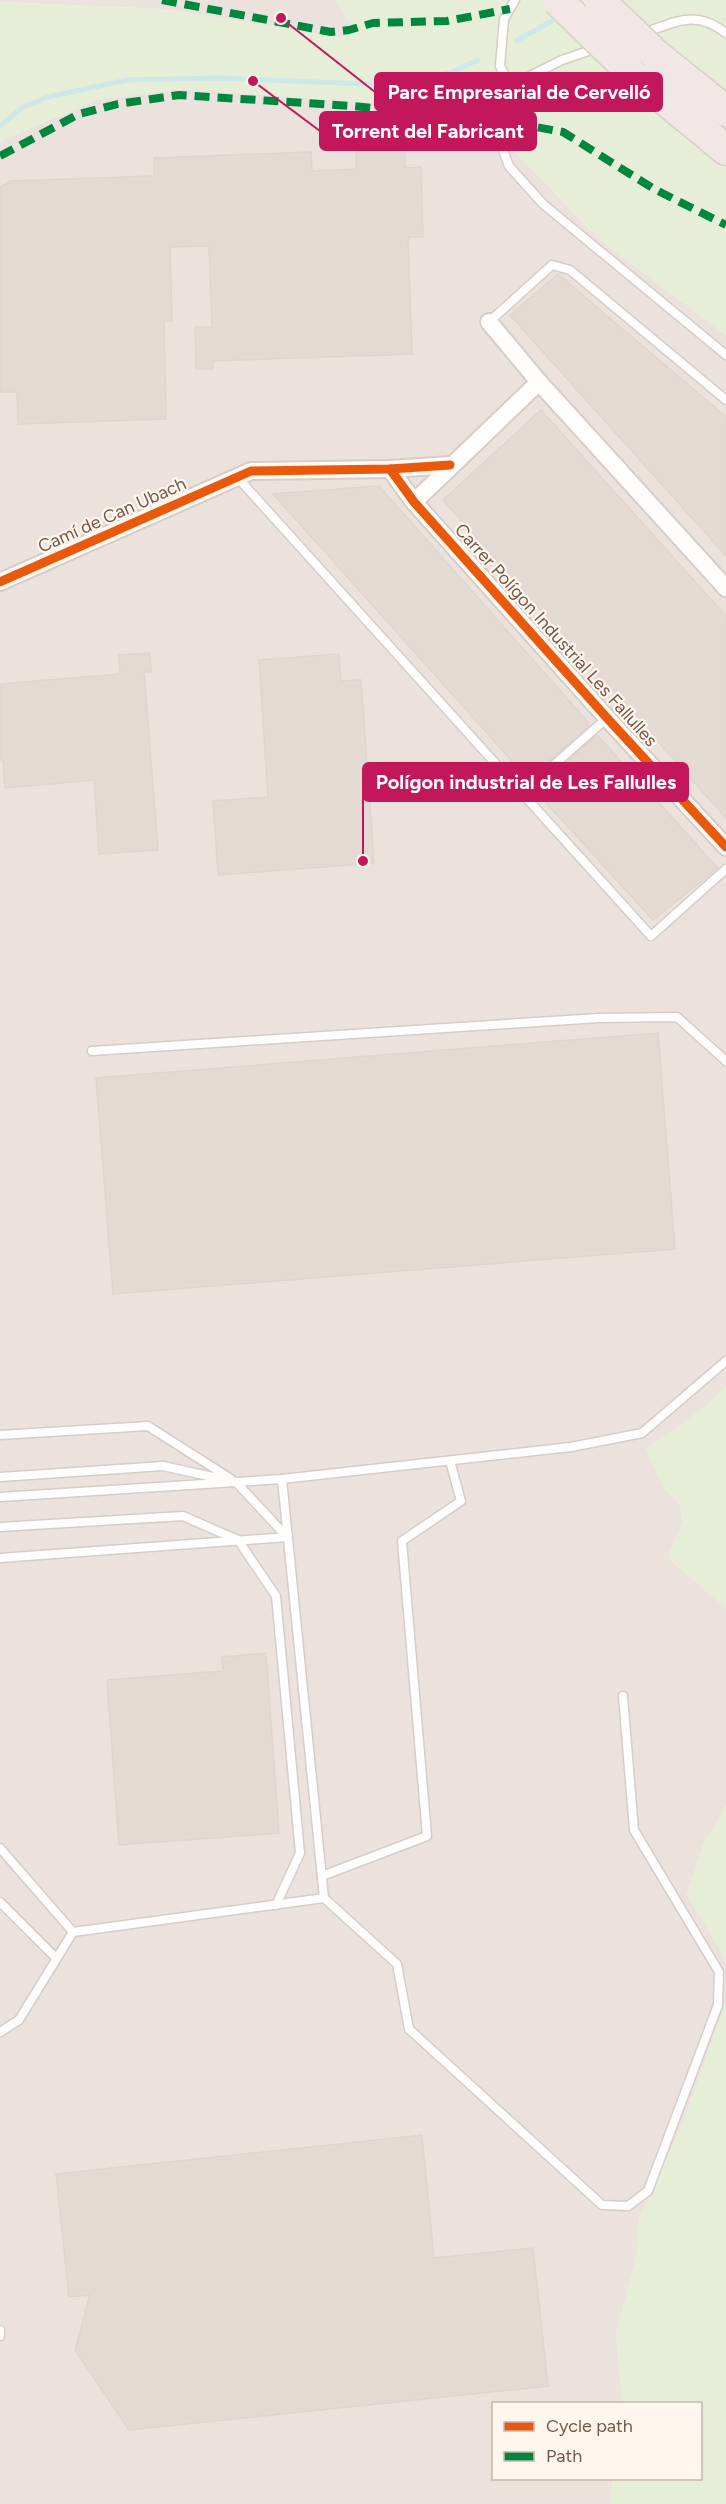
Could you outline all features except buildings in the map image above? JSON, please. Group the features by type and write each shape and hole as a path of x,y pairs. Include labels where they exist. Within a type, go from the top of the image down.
{"highway":[{"path":"557,0 629,70 726,150"},
{"path":"598,0 655,54 726,111"}],"street":[{"path":"489,322 540,382 726,588"},
{"path":"414,502 450,465 540,382"},
{"path":"238,478 251,471 390,469 450,465"},
{"name":"Carrer Polígon Industrial Les Fallulles","path":"390,469 414,502 607,718 726,846"},
{"name":"Camí de Can Ubach","path":"0,582 238,478"}],"lane":[{"path":"515,0 504,19 500,66 511,82 524,79 562,60 618,41"},
{"path":"629,38 680,19 703,19 726,33"},
{"path":"507,79 495,128 509,166 543,204 726,355"},
{"path":"489,322 552,265 570,270 726,400"},
{"path":"238,478 651,936 726,869"},
{"path":"521,794 607,718"},
{"path":"92,1051 598,1018 677,1017 726,1061"},
{"path":"0,1497 282,1479 571,1447 642,1433 726,1361"},
{"path":"0,1435 148,1426 236,1482 288,1537"},
{"path":"322,1876 427,1836 402,1541 461,1501 450,1461"},
{"path":"0,1477 163,1466 236,1482"},
{"path":"282,1479 324,1898 397,1964 409,2029 603,2205 628,2206 648,2191 718,2006 719,1971 634,1830 622,1696"},
{"path":"0,1527 183,1516 237,1540 276,1596 300,1853 276,1905"},
{"path":"0,1558 288,1537"},
{"path":"0,1848 73,1932"},
{"path":"73,1932 324,1898"},
{"path":"0,1902 57,1958"},
{"path":"0,2032 19,2020 73,1932"},
{"path":"0,2330 0,2336"}],"shaded area":[{"path":"0,0 336,0 352,26 343,38 164,9 0,2"},
{"path":"182,89 475,110 600,240 726,335 726,1387 710,1403 662,1486 680,1505 682,1523 668,1558 726,1608 726,1806 704,1843 687,1895 723,1954 726,1967 726,2002 682,2126 639,2218 637,2255 616,2334 623,2402 492,2402 492,2480 613,2480 610,2504 0,2504 0,141 99,99"}],"green space":[{"path":"336,0 726,0 726,335 600,240 475,110 182,89 99,99 0,141 0,2 164,9 343,38 352,26"},
{"path":"726,1387 726,1608 668,1558 682,1523 680,1505 662,1486 646,1449 710,1403"},
{"path":"726,1806 726,1967 723,1954 687,1895 704,1843"},
{"path":"726,2002 726,2504 610,2504 613,2480 702,2480 702,2402 623,2402 616,2334 637,2255 639,2218 682,2126"}],"waterway":[{"path":"516,41 559,17"},
{"path":"0,126 23,107 48,97 127,80 217,78 391,85 450,73 478,60"}],"marked path":[{"path":"162,0 331,32 349,30 373,23 447,21 510,9"},
{"path":"0,156 79,114 118,104 179,95 352,106 497,120 563,132 654,189 726,225"}],"cycle path":[{"path":"0,582 251,471 390,469 450,465"},
{"path":"390,469 414,502 726,847"}],"place":[{"name":"Parc Empresarial de Cervelló","path":"281,18"},
{"name":"Torrent del Fabricant","path":"253,81"},
{"name":"Polígon industrial de Les Fallulles","path":"363,861"}]}
